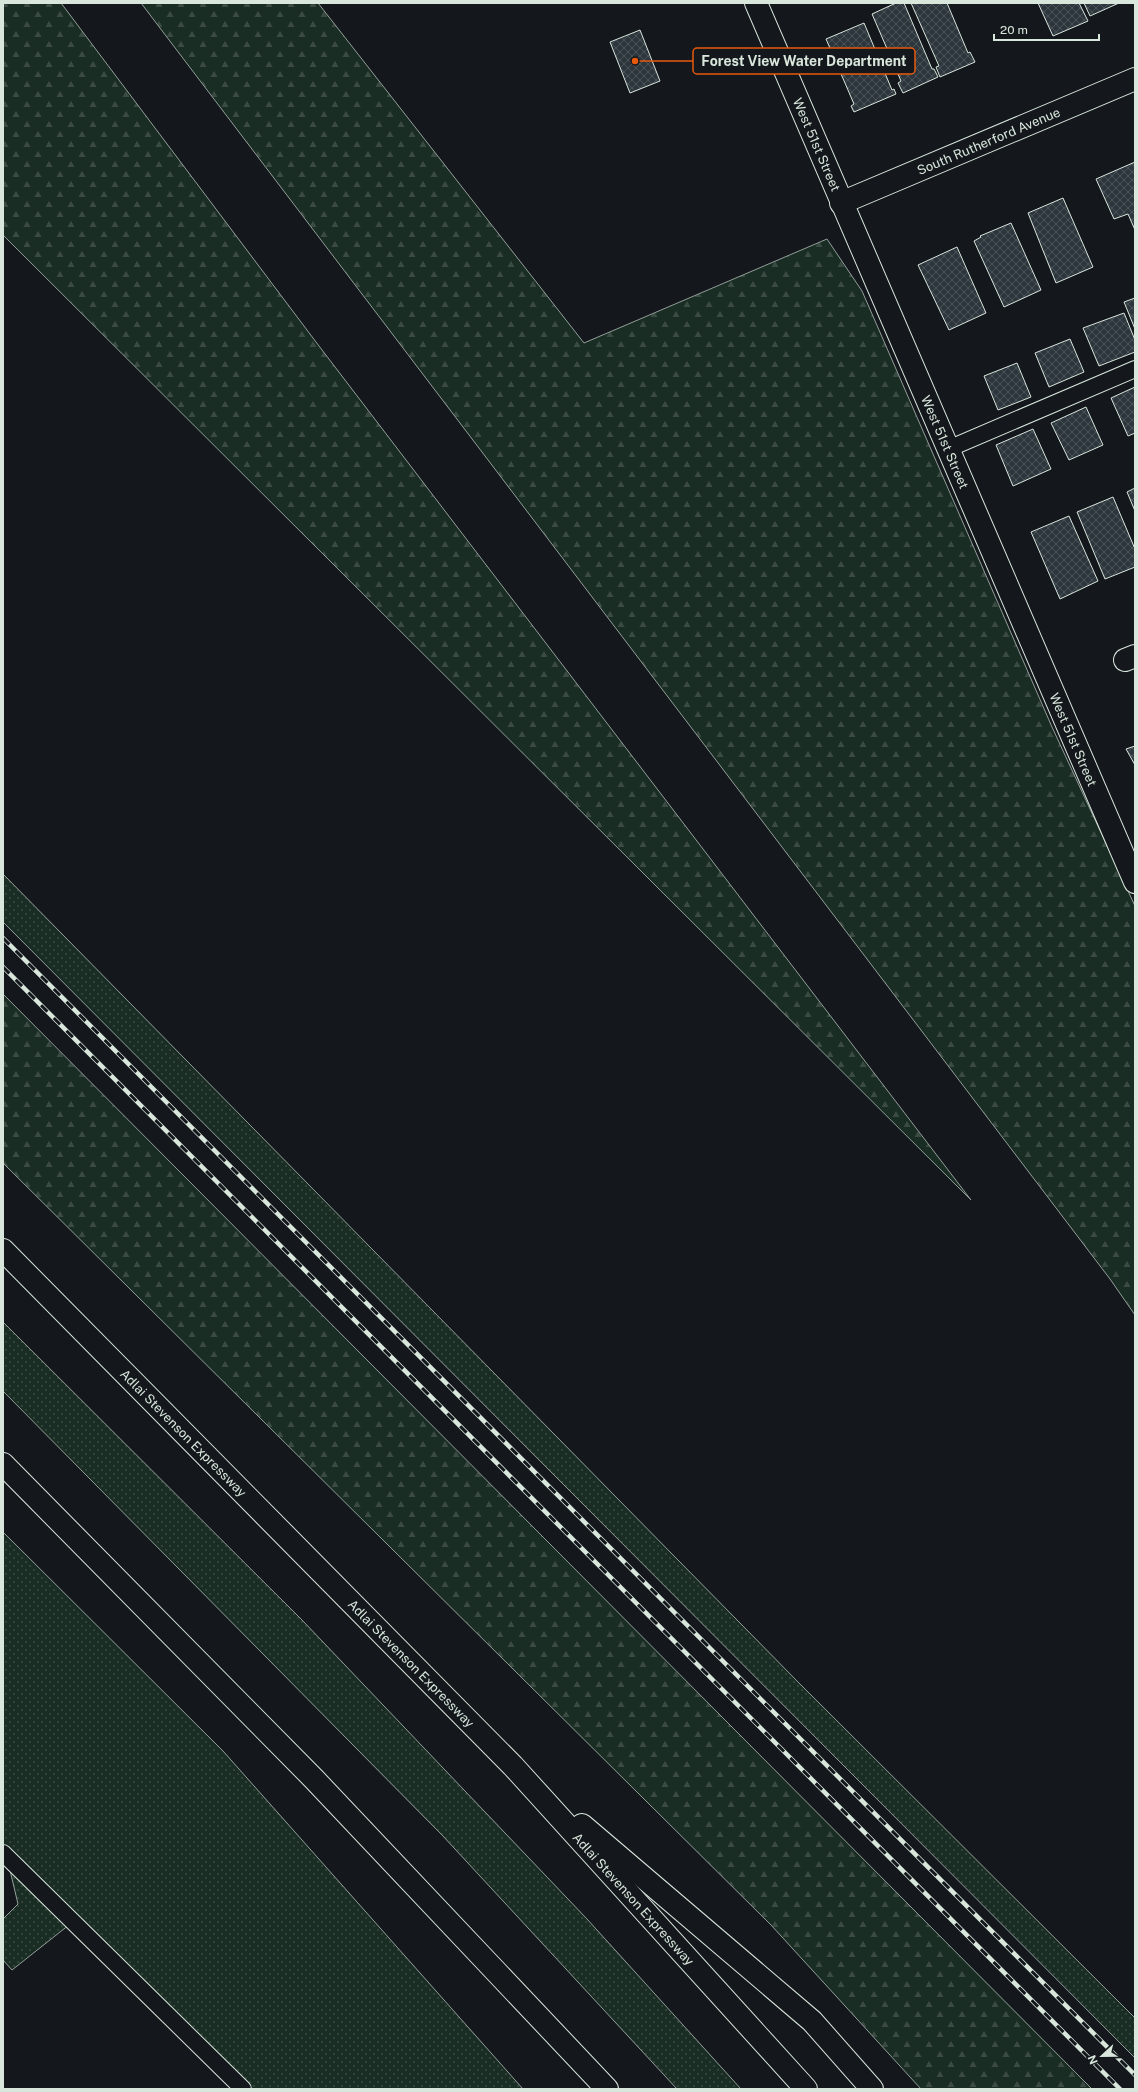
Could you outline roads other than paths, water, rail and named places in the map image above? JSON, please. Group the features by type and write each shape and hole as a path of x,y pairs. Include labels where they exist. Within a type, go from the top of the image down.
{"main road":[{"name":"West 51st Street","path":"756,3 1135,882"},
{"name":"South Rutherford Avenue","path":"841,203 1135,79"},
{"name":"Adlai Stevenson Expressway","path":"3,1250 513,1766 806,2089"},
{"path":"3,1464 314,1779 578,2056 607,2089"},
{"path":"513,1766 812,2021 872,2089"},
{"path":"578,2056 602,2089"}],"lane":[{"path":"948,449 1135,369"},
{"path":"3,1853 243,2089"}],"railway":[{"path":"3,938 1135,2075"},
{"path":"3,967 1120,2089"}],"place":[{"name":"Forest View Water Department","path":"635,61"}]}
